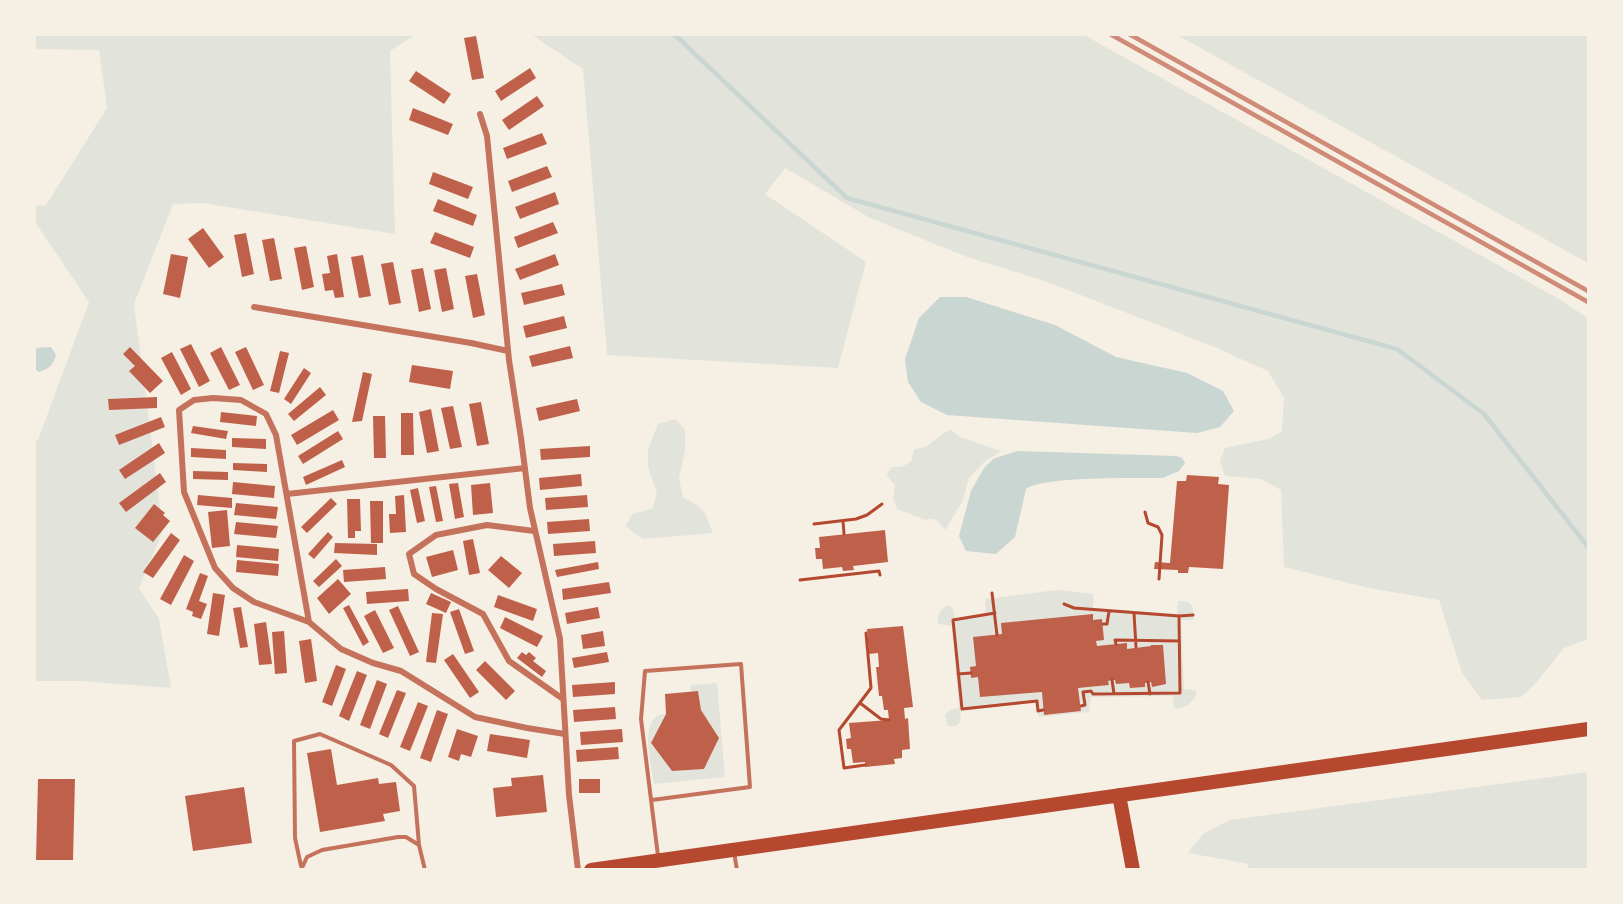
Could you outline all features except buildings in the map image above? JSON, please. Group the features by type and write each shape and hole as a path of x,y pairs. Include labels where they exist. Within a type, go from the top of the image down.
{"main road":[{"path":"591,870 1588,729"},
{"path":"1119,795 1133,870"}],"street":[{"path":"480,114 487,136 508,351 534,531 560,639 569,795 578,870"},
{"path":"254,307 508,351"},
{"path":"309,622 276,435 266,414 242,400 194,400 179,410 184,492 215,568 233,588 254,602 309,622 341,649 401,672 475,717 565,734"},
{"path":"286,494 525,468"},
{"path":"534,531 487,525 436,535 409,554 414,574 483,615 509,661 563,699"}],"lane":[{"path":"652,800 750,787 741,664 645,671 641,718 658,860"},
{"path":"301,868 295,838 294,741 320,735 392,765 414,786 419,845 425,870"},
{"path":"301,868 307,857 321,850 374,840 406,837 419,845"},
{"path":"734,849 737,870"}],"path":[{"path":"814,524 843,521 867,515 882,504"},
{"path":"1145,512 1148,523 1158,527 1162,535 1159,579"},
{"path":"843,521 844,534"},
{"path":"800,580 848,572 879,571 880,575"},
{"path":"992,593 997,635"},
{"path":"1064,604 1074,608 1109,611 1193,615"},
{"path":"1102,624 1107,624 1109,611"},
{"path":"1134,613 1136,647"},
{"path":"995,614 952,620 962,709 1037,701 1038,711 1043,710"},
{"path":"1081,706 1084,705 1083,692 1091,691 1093,694 1180,693 1179,616"},
{"path":"865,765 844,768 839,730 871,688 866,633"},
{"path":"1116,644 1115,640 1180,641"},
{"path":"958,674 971,673"},
{"path":"1112,680 1114,694"},
{"path":"1148,682 1150,694"},
{"path":"860,703 881,718 889,720"}],"shaded area":[{"path":"35,34 415,35 390,51 395,234 203,203 173,204 134,304 163,530 139,588 159,619 171,688 80,681 35,681 35,440 38,440 89,302 35,222 35,206 46,205 107,108 99,50 35,49"},
{"path":"532,35 1084,35 1559,299 1588,318 1588,639 1564,648 1536,683 1521,697 1482,700 1462,673 1439,600 1369,588 1284,567 1281,490 1261,479 1225,476 1220,461 1225,448 1268,439 1282,431 1284,398 1268,371 1212,346 1042,280 967,257 870,218 785,168 765,194 866,262 838,368 607,355 583,69"},
{"path":"1177,35 1588,35 1588,263"},
{"path":"940,297 966,297 1055,325 1116,357 1187,373 1223,391 1234,411 1220,427 1197,433 947,415 921,402 908,382 905,359 919,318"},
{"path":"51,347 56,355 48,368 39,372 35,369 35,348"},
{"path":"676,419 685,430 685,451 679,478 683,498 703,511 713,533 643,539 625,526 633,514 653,508 657,493 648,467 648,449 658,424"},
{"path":"950,429 960,437 1001,451 984,462 969,478 962,502 945,530 934,519 925,520 897,509 893,498 895,485 886,475 892,467 901,467 911,462 914,450 927,446"},
{"path":"1017,451 1176,456 1182,458 1185,463 1179,471 1163,478 1069,480 1035,485 1026,489 1015,537 996,554 966,551 959,536 971,491 984,468 993,459"},
{"path":"1057,590 1094,594 1093,608 1177,614 1178,601 1189,603 1194,618 1181,620 1184,689 1194,690 1197,693 1194,699 1185,707 1174,708 1173,696 1091,697 1089,712 1039,717 1034,702 961,711 960,722 956,726 948,726 945,715 950,710 959,708 952,626 938,624 941,610 949,605 953,609 955,618 986,613 985,599"},
{"path":"717,683 725,777 654,784 648,742 652,722 657,716 666,714 651,744 672,771 704,769 719,738 701,710 698,691 691,692 691,685"},
{"path":"1588,772 1588,869 1247,870 1249,864 1188,853 1203,834 1230,820"}],"waterway":[{"path":"674,34 847,198 1397,349 1484,414 1588,547"}],"railway":[{"path":"1110,34 1588,302"},
{"path":"1129,34 1588,291"}]}
